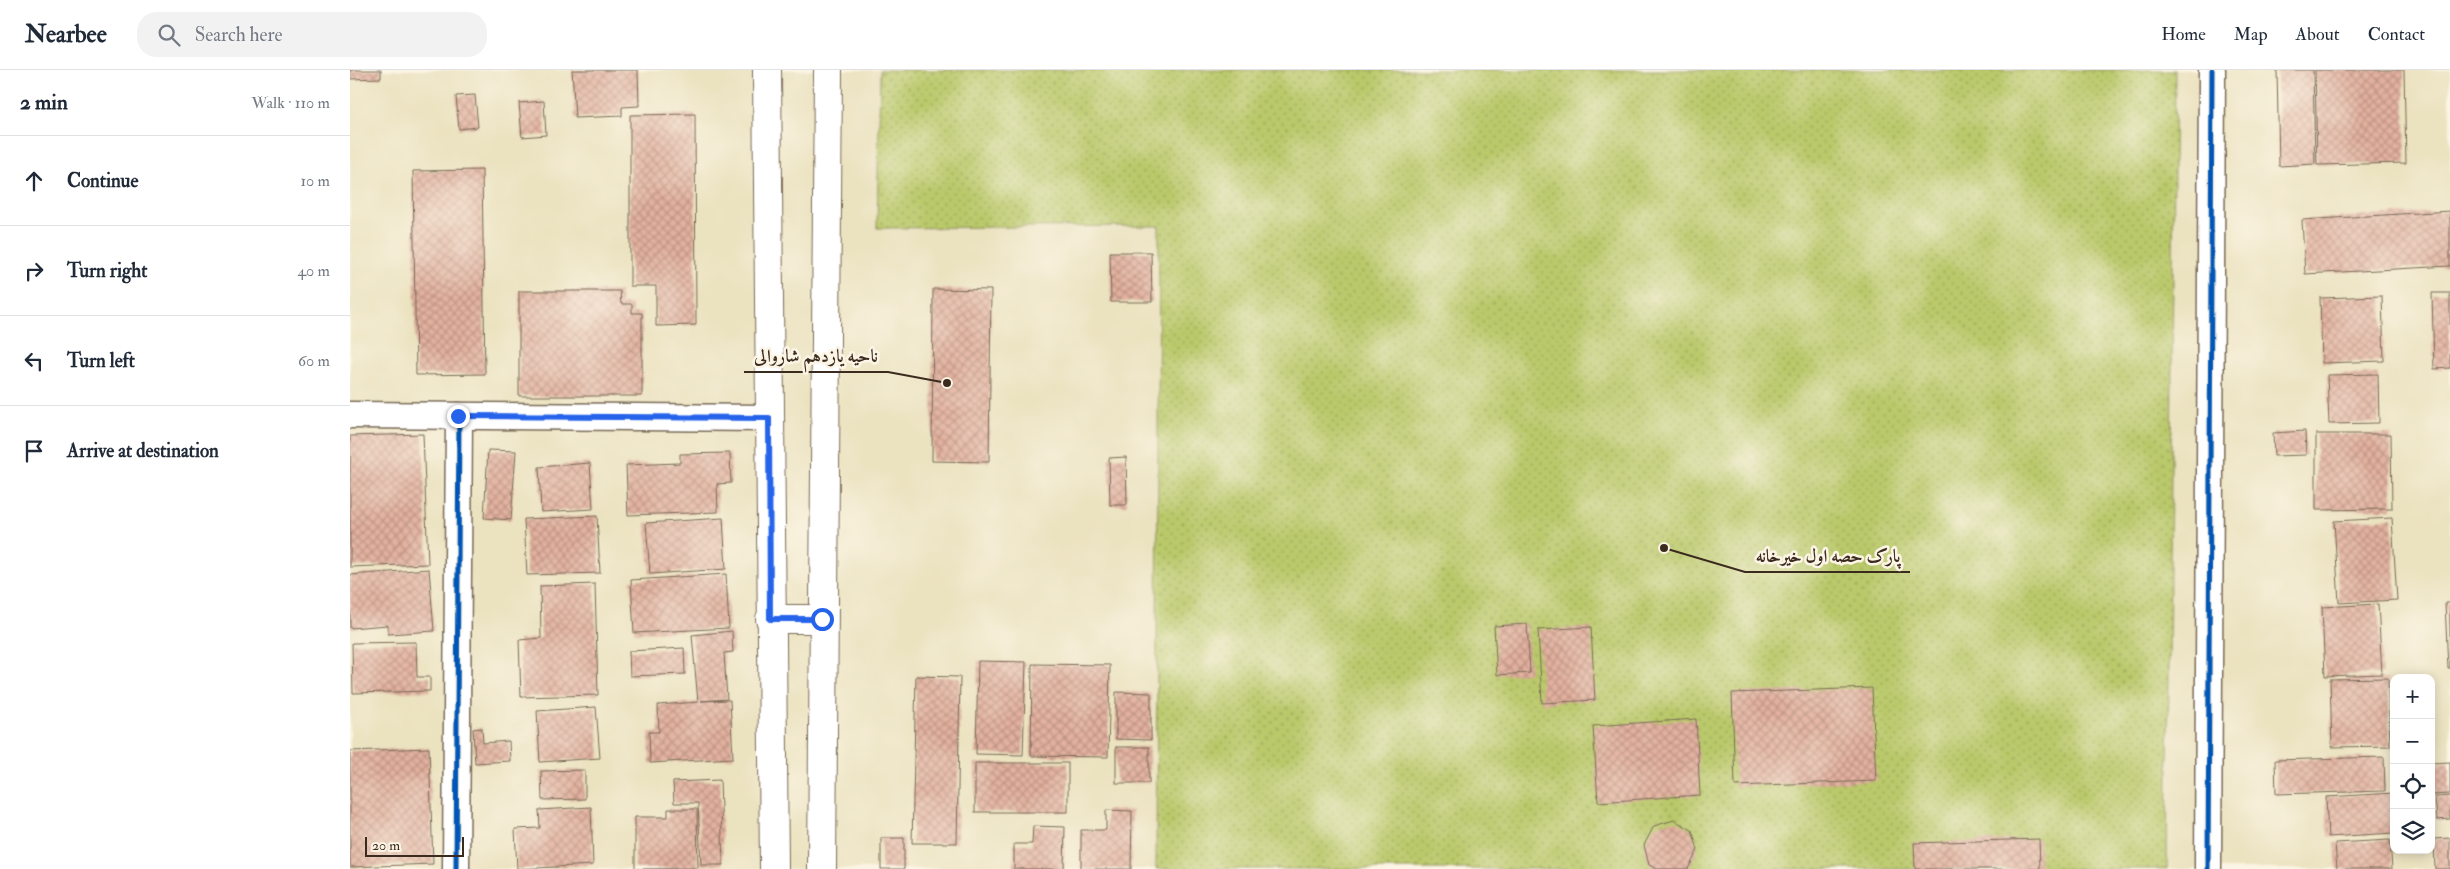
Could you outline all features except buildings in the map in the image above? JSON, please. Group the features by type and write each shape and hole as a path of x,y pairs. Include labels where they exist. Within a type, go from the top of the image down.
{"main road":[{"path":"766,70 774,869"},
{"path":"822,869 822,619 828,70"},
{"path":"770,619 822,619"}],"street":[{"path":"2208,869 2212,70"},
{"path":"350,415 769,418"},
{"path":"456,869 458,416"}],"green space":[{"path":"880,70 2175,70 2167,869 1156,869 1159,226 877,228"}],"cycle path":[{"path":"2208,869 2212,70"},
{"path":"456,869 459,416"}],"place":[{"name":"ناحیه یازدهم شاروالی","path":"947,383"},
{"name":"پارک حصه اول خیرخانه","path":"1664,548"}],"route":[{"path":"458,416 769,418 770,619 822,619"}]}
